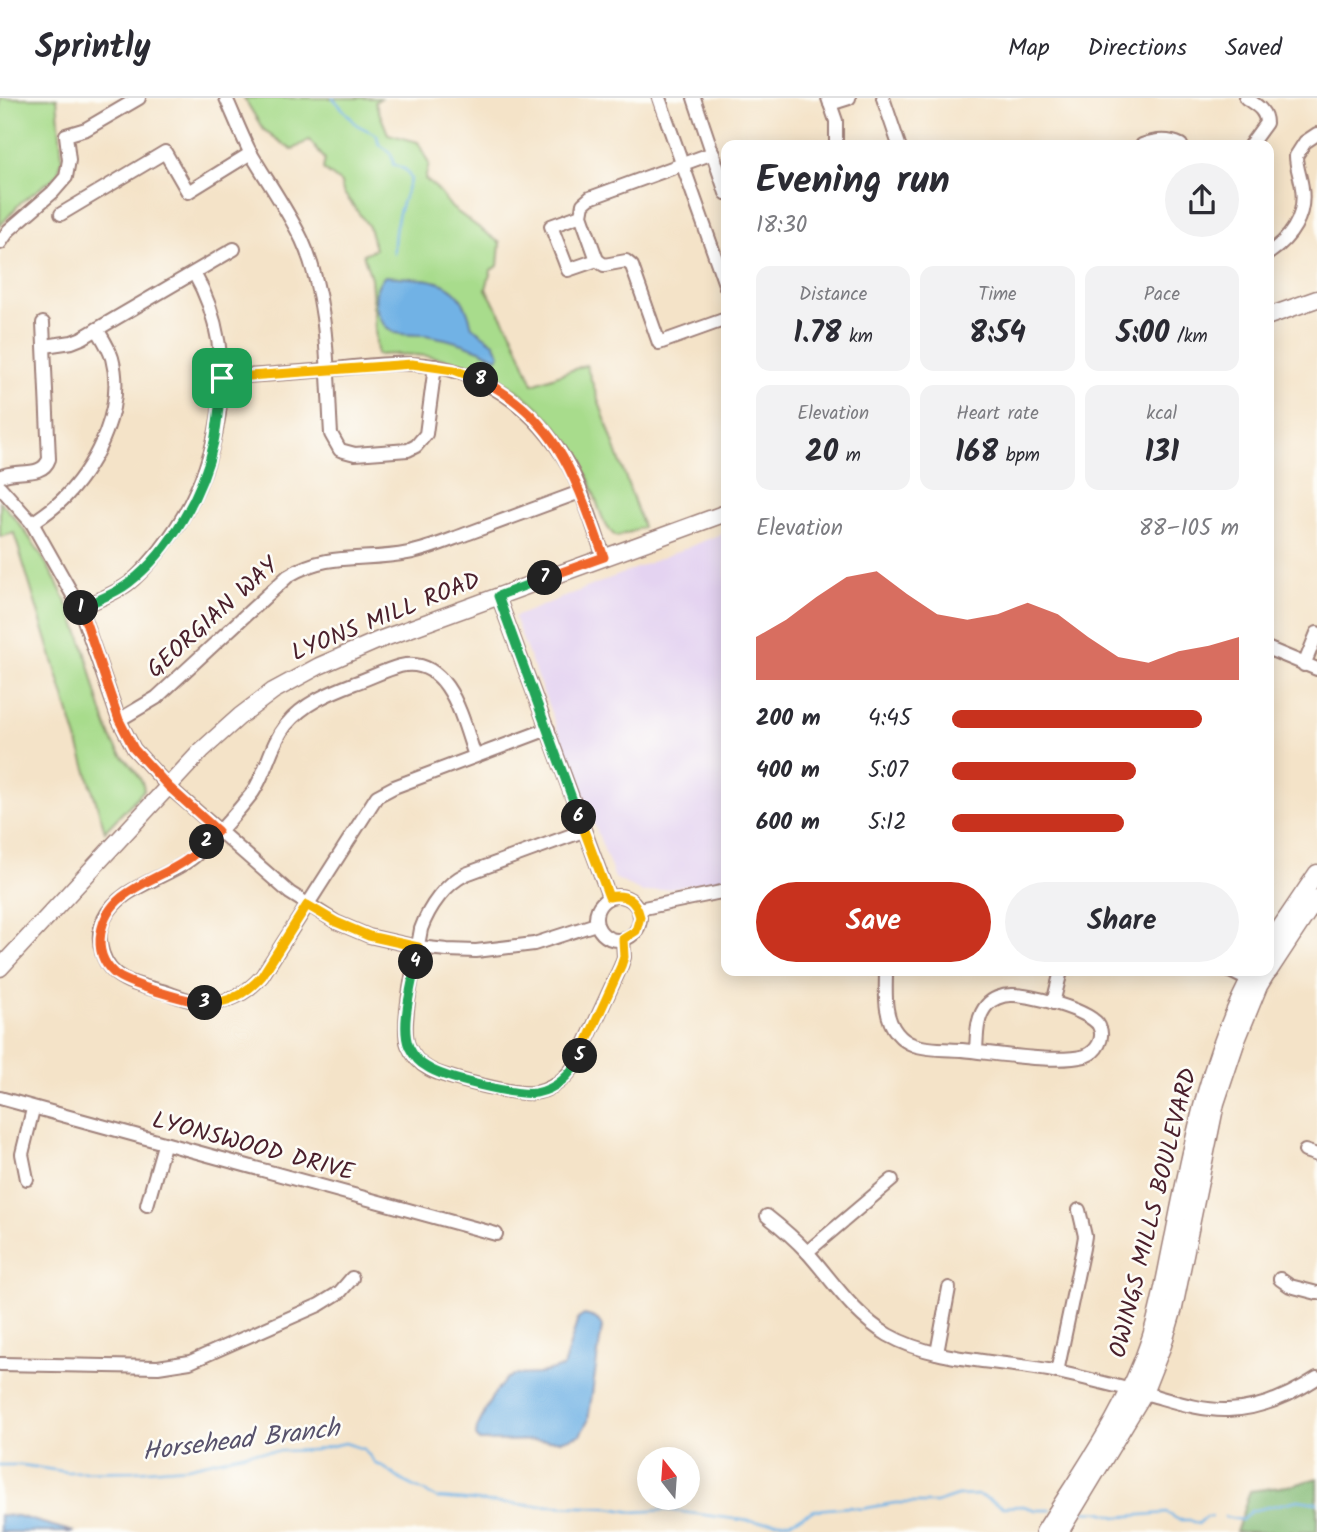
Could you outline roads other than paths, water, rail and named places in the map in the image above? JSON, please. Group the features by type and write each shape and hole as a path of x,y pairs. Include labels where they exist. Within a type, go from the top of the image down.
{"main road":[{"path":"1274,314 1317,299"},
{"name":"LYONS MILL ROAD","path":"0,968 219,734 273,691 347,653 721,515"},
{"path":"1274,937 1317,873"},
{"name":"OWINGS MILLS BOULEVARD","path":"1274,963 1317,898"},
{"name":"OWINGS MILLS BOULEVARD","path":"1053,1531 1137,1392 1174,1308 1216,1103 1254,979"}],"street":[{"path":"0,243 9,230 53,192 65,177 69,160 66,135 86,129 139,98"},
{"path":"226,98 251,153 301,239 309,258 319,295 331,434 340,450 355,454 408,450 421,441 426,434 435,366"},
{"path":"659,98 721,274"},
{"path":"694,98 721,178"},
{"path":"835,140 836,121 829,101 849,98"},
{"path":"883,98 897,140"},
{"path":"1247,98 1260,107 1266,119 1254,140"},
{"path":"1274,249 1289,236 1298,222 1303,198 1296,156 1305,142 1317,134"},
{"path":"61,214 165,152 188,191 251,153"},
{"path":"713,153 590,198 583,204 581,215 597,260 604,265 621,260 630,264 659,343 721,321"},
{"path":"581,215 551,226 568,270 597,260"},
{"path":"45,346 72,342 97,330 234,249"},
{"path":"80,608 128,584 150,562 179,524 199,486 213,444 222,378 212,310 194,273"},
{"path":"0,477 8,472 38,471 48,465 50,452 43,323"},
{"path":"32,523 52,509 77,483 94,457 106,429 112,409 114,371 106,345 97,330"},
{"path":"222,378 390,364 435,366 454,370 491,385 528,412 558,448 572,471 604,557"},
{"path":"0,487 32,523 80,608 119,720 134,749 169,787 266,875 336,922 369,936 418,947 466,951 505,948 534,944 596,924"},
{"name":"GEORGIAN WAY","path":"119,720 156,698 288,576 299,570 327,560 392,556 424,549 580,492"},
{"path":"498,596 609,897"},
{"path":"1304,665 1317,633"},
{"path":"1274,651 1317,669"},
{"path":"475,756 455,700 444,681 424,667 411,665 391,669 331,693 298,713 280,734 253,792 189,860 124,896 112,906 103,920 100,942 112,972 125,980 197,1002 227,1000 246,991 262,976 377,796 394,787 548,729"},
{"path":"583,831 449,884 425,919 406,1025 408,1045 413,1054 436,1072 511,1093 523,1094 550,1088 569,1074 576,1064 621,966 624,957 623,939"},
{"path":"639,909 721,892"},
{"path":"609,897 626,897 639,909 636,931 623,939 606,937 596,924 597,908 609,897"},
{"path":"886,976 888,1013 897,1033 916,1046 976,1051 1060,1057 1086,1055 1099,1043 1101,1033 1096,1021 1087,1014 1053,1003 1010,995 988,1004 980,1017 976,1051"},
{"path":"1053,1003 1060,976"},
{"name":"LYONSWOOD DRIVE","path":"0,1098 496,1234"},
{"path":"27,1179 22,1154 33,1109"},
{"path":"147,1205 164,1145"},
{"path":"807,1252 892,1180"},
{"path":"1057,1372 1083,1248 1084,1236 1079,1210"},
{"path":"767,1216 807,1252 843,1297 871,1322 901,1342 937,1353 1057,1372 1191,1406 1230,1410 1267,1403 1317,1378"},
{"path":"0,1364 158,1367 190,1362 319,1305 340,1292 352,1278"},
{"path":"1280,1279 1290,1286 1317,1293"},
{"path":"937,1353 949,1289"}],"water":[{"path":"385,276 430,280 452,289 467,310 472,327 494,343 500,354 497,358 444,339 393,332 381,321 376,305 377,289"},
{"path":"584,1315 593,1317 602,1327 588,1421 580,1435 563,1440 479,1441 476,1436 477,1428 492,1397 506,1379 514,1375 539,1374 563,1367 578,1319"},
{"path":"0,1515 18,1516 74,1532 0,1532"}],"waterway":[{"path":"333,98 357,125 377,135 380,144 391,153 393,164 406,170 411,179 398,215 394,253"},
{"name":"Horsehead Branch","path":"0,1465 22,1465 67,1472 134,1471 188,1467 251,1452 314,1450 345,1443 364,1449 376,1464 437,1498 610,1508 633,1512 667,1510 757,1522 790,1522 815,1510 849,1507 861,1509 895,1503 936,1503 957,1496 979,1495 1004,1507 1023,1506 1036,1510 1051,1510"},
{"name":"Horsehead Branch","path":"1225,1517 1242,1520 1251,1511 1298,1500 1317,1503"},
{"name":"Horsehead Branch","path":"1079,1511 1101,1512 1117,1517 1167,1513 1179,1520 1190,1520 1198,1524 1206,1517 1212,1517"}]}
